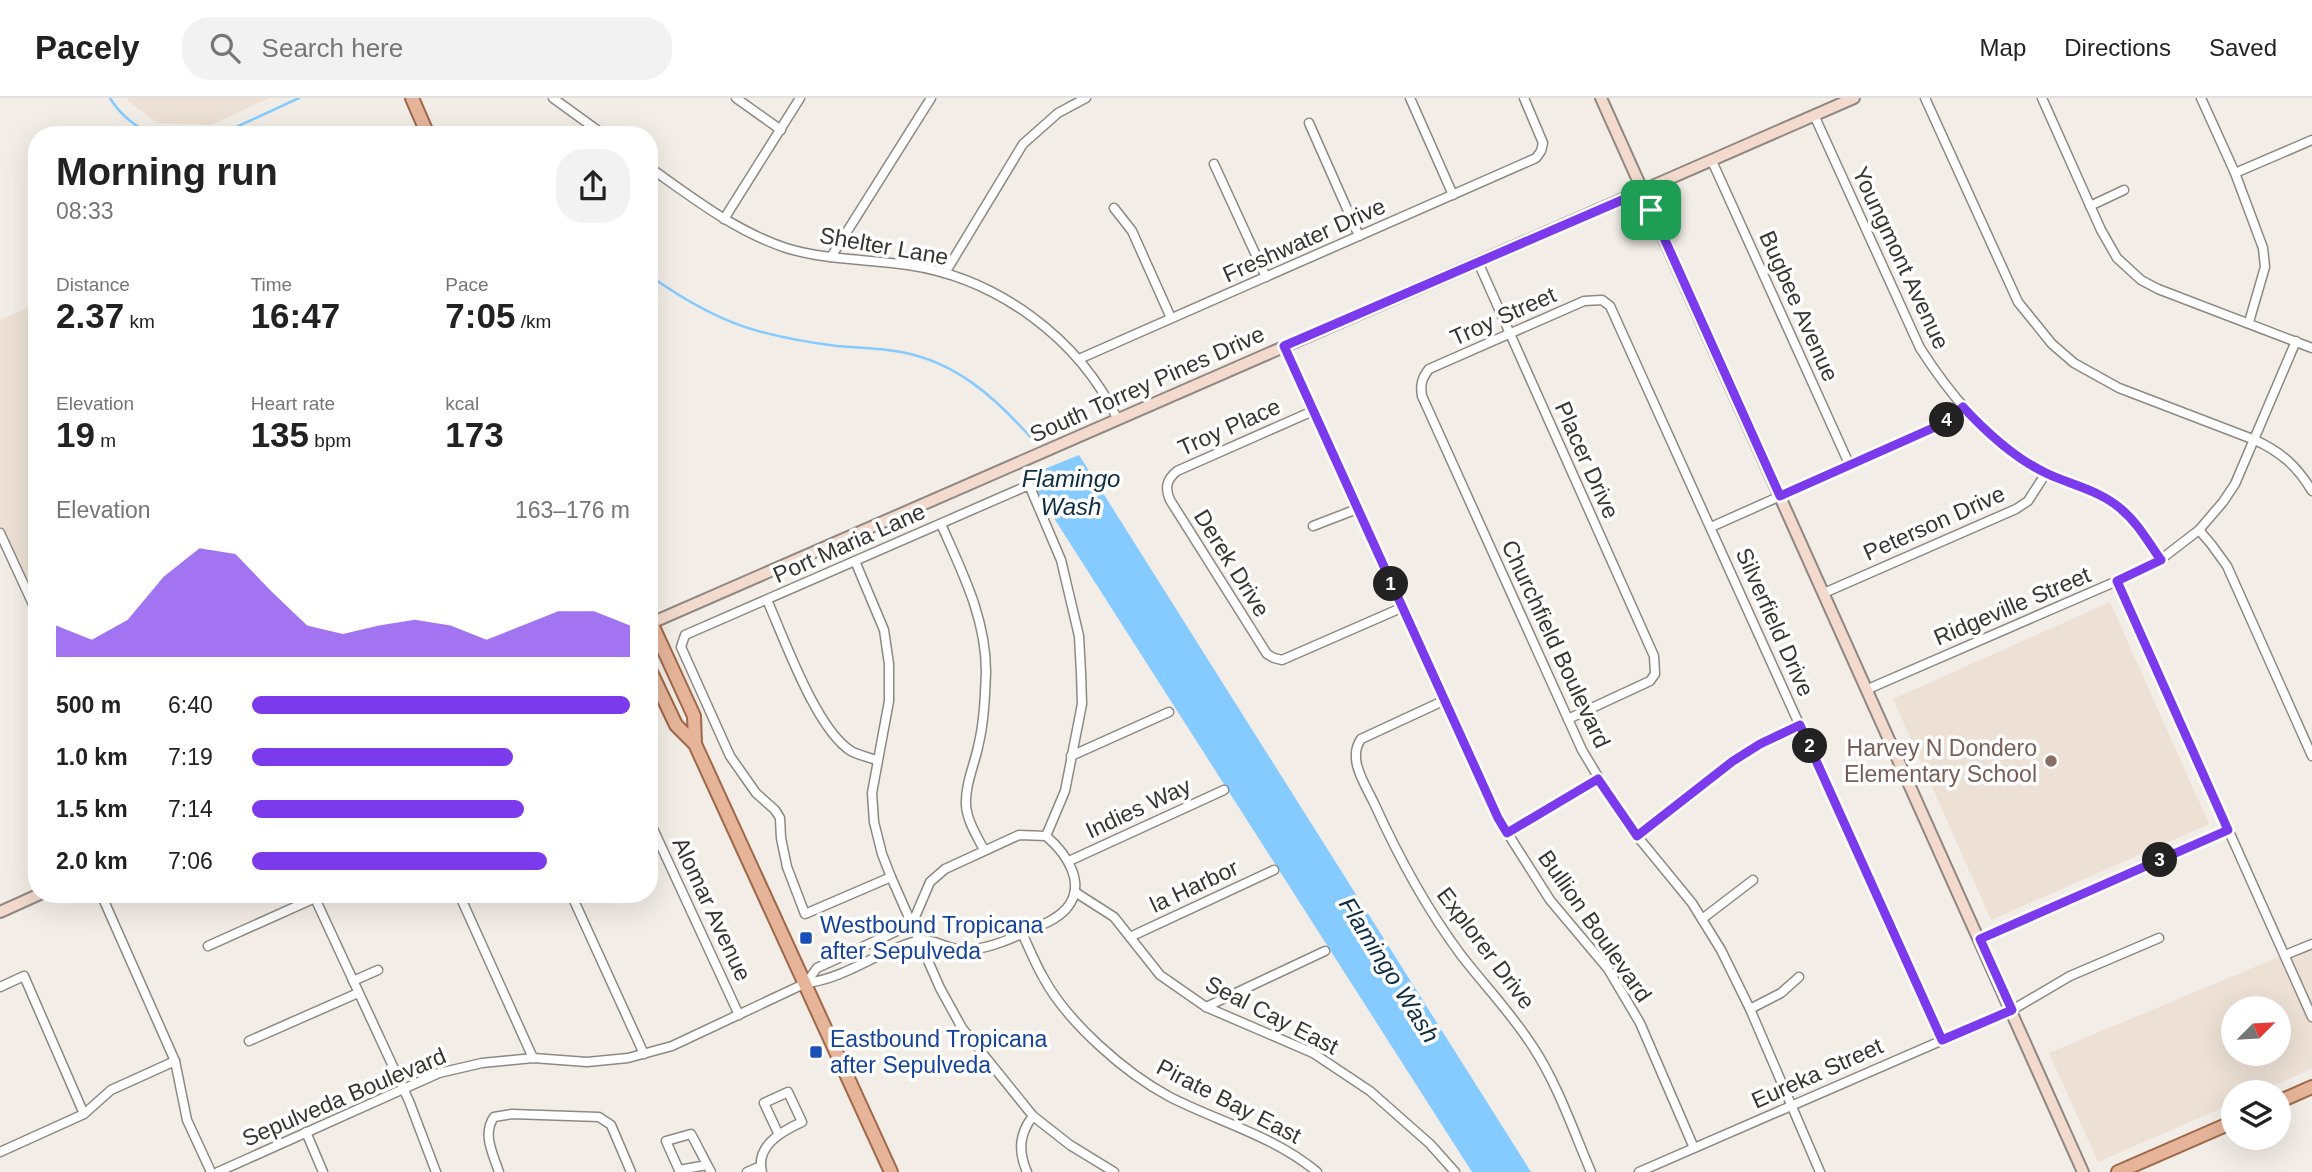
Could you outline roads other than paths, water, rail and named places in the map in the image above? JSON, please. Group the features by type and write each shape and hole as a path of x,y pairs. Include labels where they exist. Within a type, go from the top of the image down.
{"main road":[{"path":"412,98 424,126"},
{"path":"1601,98 2083,1172"},
{"name":"South Torrey Pines Drive","path":"658,619 1854,98"},
{"path":"658,639 694,716 695,744"},
{"path":"658,687 676,725 695,744 891,1172"},
{"path":"0,912 28,899"},
{"path":"2291,1096 2312,1087"},
{"path":"2118,1172 2221,1127"}],"street":[{"path":"553,98 592,126"},
{"path":"736,98 781,130"},
{"path":"724,219 800,98"},
{"path":"831,257 931,98"},
{"path":"945,273 1023,144 1058,113 1086,98"},
{"path":"1410,98 1453,195"},
{"name":"Freshwater Drive","path":"1079,359 1536,158 1543,143 1524,98"},
{"path":"1925,98 2018,302 2053,344 2074,363 2119,388 2275,449 2290,461 2312,491"},
{"path":"2042,98 2101,230 2118,258 2141,279 2158,289 2312,348"},
{"path":"2201,98 2235,173 2263,247 2261,286 2249,322"},
{"name":"Youngmont Avenue","path":"1814,116 1920,348 1938,376 1963,407 2004,445 2046,473 2104,497 2119,507 2134,521 2161,560"},
{"path":"1309,123 1359,236"},
{"path":"2235,173 2312,140"},
{"name":"Bugbee Avenue","path":"1712,161 1850,466"},
{"path":"1214,164 1265,277"},
{"name":"Shelter Lane","path":"658,173 724,219 787,248 831,257 909,265 945,273 1009,301 1044,325 1079,359 1108,399 1118,420"},
{"path":"2090,206 2124,190"},
{"path":"1114,208 1132,231 1171,318"},
{"name":"Placer Drive","path":"1478,262 1654,656 1655,674 1650,681 1568,719"},
{"name":"Troy Street","path":"1423,376 1429,369 1584,301 1602,300"},
{"name":"Silverfield Drive","path":"1602,300 1616,315 1942,1040"},
{"name":"Ridgeville Street","path":"1868,690 2161,560 2199,530 2235,484 2296,341"},
{"name":"Bullion Boulevard","path":"1284,346 1498,818 1550,900 1608,969 1640,1023 1694,1148"},
{"name":"Churchfield Boulevard","path":"1423,376 1420,387 1422,396 1568,719 1598,779 1637,836 1702,919 1721,950 1750,1009 1820,1172"},
{"path":"1711,527 1942,424 1963,407"},
{"name":"Troy Place","path":"1167,484 1170,476 1177,471 1313,411"},
{"name":"Peterson Drive","path":"1824,593 2016,509 2028,501 2046,473"},
{"name":"Derek Drive","path":"1167,484 1170,500 1267,654 1274,658 1282,660 1401,608"},
{"name":"Port Maria Lane","path":"891,877 805,914 787,867 780,818 756,793 730,756 681,647 685,635 1029,485 1061,560 1079,636 1082,704 1071,756"},
{"path":"1314,526 1357,509"},
{"path":"941,524 971,594 982,628 986,671 983,718 966,805 971,826 984,850"},
{"path":"2199,530 2227,566 2312,756"},
{"path":"0,533 28,594"},
{"path":"855,561 884,630 889,664 890,701 876,760 872,793 874,822 882,855 891,877 940,988 962,1028 1033,1116 1070,1145 1114,1172"},
{"path":"2117,581 2312,1017"},
{"path":"767,600 820,717 851,751 876,760"},
{"name":"Explorer Drive","path":"1443,701 1361,739 1356,746 1356,763 1406,868 1434,915 1535,1049 1591,1172"},
{"path":"1046,836 1065,792 1071,756 1170,712"},
{"path":"1637,836 1733,761 1760,744 1800,725"},
{"path":"1507,833 1598,779"},
{"name":"Indies Way","path":"1069,861 1224,790"},
{"path":"1980,939 2228,830"},
{"path":"1019,835 1046,836 1059,847 1069,861 1074,875 1074,892 1067,908 1056,918 992,947 964,951 915,932 930,882 945,869 984,850 1019,835"},
{"name":"Alomar Avenue","path":"658,840 739,1015"},
{"name":"la Harbor","path":"1130,937 1274,870"},
{"path":"1702,919 1753,880"},
{"name":"Seal Cay East","path":"1074,892 1114,917 1160,975 1206,1007 1312,1054 1358,1084 1430,1144 1454,1172"},
{"path":"105,903 175,1061 187,1120 211,1172"},
{"path":"208,946 299,903"},
{"path":"317,903 403,1088 436,1172"},
{"path":"463,903 533,1058"},
{"path":"575,903 645,1054"},
{"name":"Sepulveda Boulevard","path":"806,983 817,968 915,932"},
{"name":"Sepulveda Boulevard","path":"218,1172 439,1073 482,1063 533,1058 587,1062 628,1058 672,1046 806,983 824,981 915,932"},
{"name":"Pirate Bay East","path":"1022,933 1044,979 1070,1014 1133,1074 1171,1097 1266,1139 1305,1161 1317,1172"},
{"name":"Eureka Street","path":"1639,1172 2012,1010 2070,976 2159,938"},
{"path":"2284,956 2312,944"},
{"path":"1206,1007 1325,950"},
{"path":"353,981 378,970"},
{"path":"0,987 24,976 84,1114"},
{"path":"1750,1009 1781,993 1798,978"},
{"path":"249,1041 358,993"},
{"path":"0,1152 84,1114 110,1090 175,1061"},
{"path":"747,1172 762,1169 761,1158 778,1133 802,1122 788,1092 764,1103 778,1133"},
{"path":"499,1172 487,1133 494,1117 512,1114 599,1117 611,1125 631,1172"},
{"path":"1027,1172 1022,1161 1021,1139 1024,1127 1033,1116"},
{"path":"306,1132 323,1172"},
{"path":"691,1134 709,1168 679,1171 666,1141 691,1134"}],"water":[{"name":"Flamingo Wash","path":"1079,455 1531,1172 1472,1172 1027,476"}],"waterway":[{"name":"Flamingo Wash","path":"110,98 118,110 137,126"},
{"name":"Flamingo Wash","path":"238,126 299,98"},
{"name":"Flamingo Wash","path":"658,281 702,308 758,331 837,346 901,352 940,364 989,396 1032,439"}],"place":[{"name":"Harvey N Dondero Elementary School","path":"2051,761"},
{"name":"Westbound Tropicana after Sepulveda","path":"806,938"},
{"name":"Eastbound Tropicana after Sepulveda","path":"816,1052"}]}
